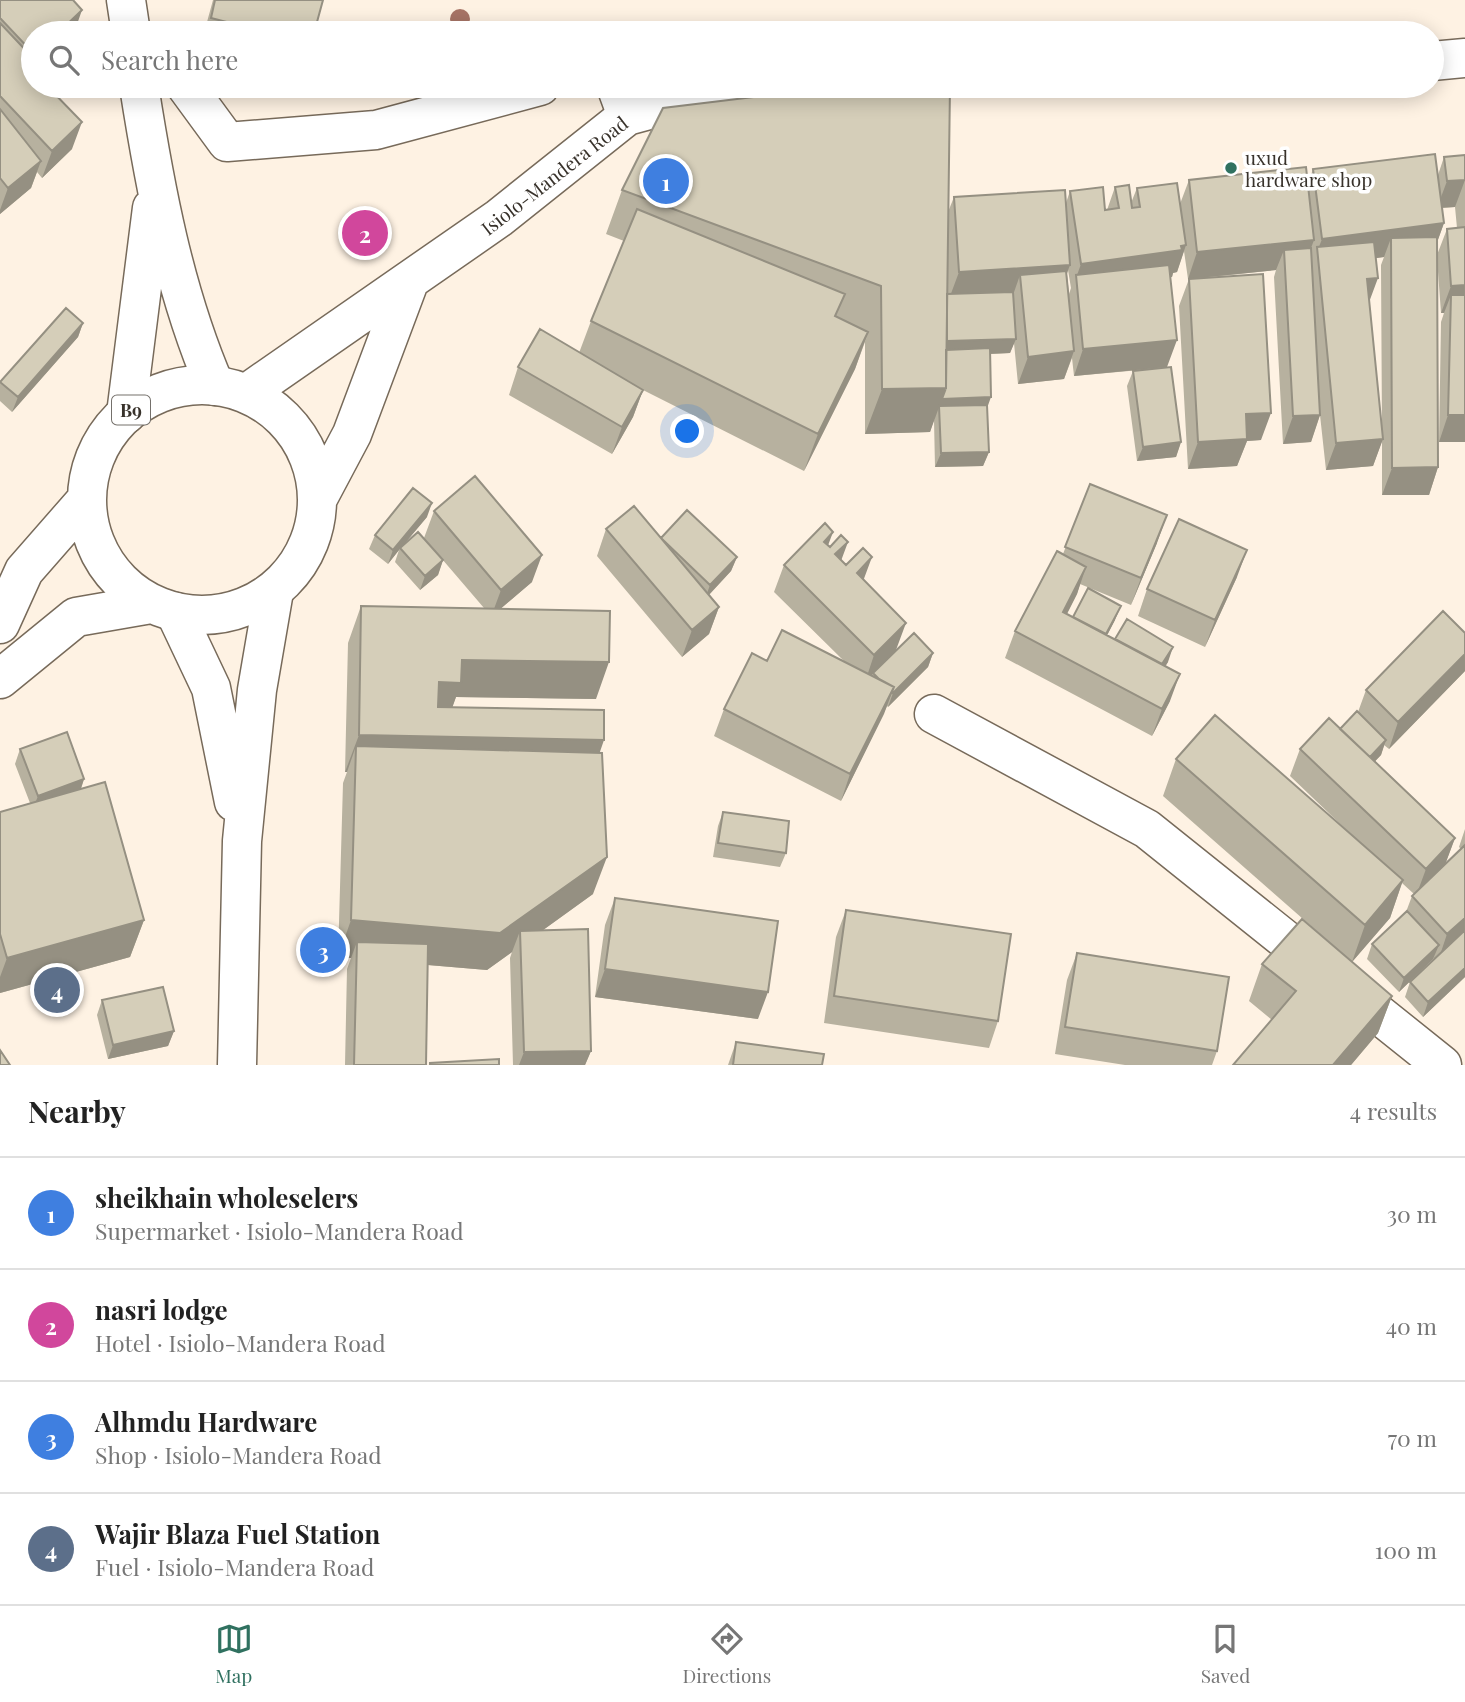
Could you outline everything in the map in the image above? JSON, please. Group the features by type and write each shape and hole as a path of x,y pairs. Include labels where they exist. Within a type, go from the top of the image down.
{"main road":[{"path":"1444,60 1465,58"},
{"path":"0,679 76,617 163,608 200,616 226,613 250,606 274,591 293,572 307,547 315,519 317,500 311,462 296,434 274,410 231,389 195,338 155,188 141,98"},
{"path":"195,98 227,142 376,130 495,98"},
{"name":"Isiolo-Mandera Road","path":"231,389 409,282 499,218 621,101 678,98"},
{"path":"125,414 155,188"},
{"path":"317,500 352,434 409,282"},
{"name":"B9","path":"163,608 124,586 104,560 92,531 87,499 92,467 105,438 125,414 153,396 184,386 231,389"},
{"path":"0,624 24,571 87,499"},
{"path":"237,1065 242,841 257,690 274,591"},
{"path":"163,608 211,688 242,841"},
{"path":"934,714 1147,829 1442,1065"}],"building":[{"path":"0,0 73,0 82,10 71,21 21,21 21,40 0,18"},
{"path":"215,0 323,0 317,21 223,21 211,18"},
{"path":"0,23 21,45 21,98 59,98 82,122 52,151 0,96"},
{"path":"745,98 950,98 946,388 882,389 881,286 622,190 663,108"},
{"path":"0,109 41,161 8,188 0,178"},
{"path":"1435,154 1444,223 1322,239 1313,169"},
{"path":"1465,155 1465,180 1447,181 1444,157"},
{"path":"1306,167 1314,240 1197,252 1189,180"},
{"path":"1177,183 1186,245 1181,246 1182,250 1081,264 1070,191 1103,187 1105,210 1119,208 1115,187 1129,185 1132,208 1140,207 1137,188"},
{"path":"1065,190 1070,265 959,272 954,197"},
{"path":"637,209 845,294 835,316 868,332 818,434 591,321"},
{"path":"1465,227 1465,285 1451,286 1447,229"},
{"path":"1437,237 1438,467 1392,468 1391,238"},
{"path":"1374,242 1378,278 1367,279 1383,439 1336,443 1317,247"},
{"path":"1311,248 1320,415 1293,416 1284,250"},
{"path":"1169,265 1177,340 1083,349 1076,275"},
{"path":"1066,271 1074,351 1028,357 1020,275"},
{"path":"1263,274 1271,413 1246,414 1247,439 1198,442 1189,279"},
{"path":"1013,292 1016,339 947,341 947,294"},
{"path":"1451,295 1465,295 1465,415 1448,415"},
{"path":"66,308 83,323 18,397 0,382"},
{"path":"540,329 643,390 622,427 518,367"},
{"path":"990,348 991,397 942,399 946,388 946,350"},
{"path":"1171,367 1181,442 1143,447 1133,371"},
{"path":"987,405 989,452 941,453 939,406"},
{"path":"475,476 542,555 501,590 434,511"},
{"path":"1090,484 1167,515 1141,578 1065,547"},
{"path":"413,488 432,503 393,550 375,535"},
{"path":"634,506 719,607 692,630 606,529"},
{"path":"687,510 737,557 710,585 661,538"},
{"path":"1179,519 1247,550 1215,620 1147,589"},
{"path":"825,523 833,532 824,542 830,547 841,535 848,542 835,554 846,565 863,548 872,557 857,573 906,623 874,655 784,565"},
{"path":"418,532 443,560 425,576 400,548"},
{"path":"1057,551 1086,567 1063,612 1180,674 1162,709 1015,631"},
{"path":"1088,588 1121,606 1106,634 1073,617"},
{"path":"361,606 610,611 609,662 462,660 461,683 439,682 438,707 604,710 604,740 359,735"},
{"path":"1443,611 1465,633 1465,654 1398,722 1366,690"},
{"path":"1127,619 1173,647 1162,664 1115,639"},
{"path":"782,630 894,687 850,774 724,709 752,653 767,661"},
{"path":"914,633 933,653 893,693 894,687 873,673"},
{"path":"1357,711 1386,740 1370,757 1340,729"},
{"path":"1215,715 1403,880 1365,925 1176,759"},
{"path":"1329,718 1455,838 1426,869 1300,749"},
{"path":"67,732 84,779 38,796 20,749"},
{"path":"356,746 602,753 607,857 500,933 351,920"},
{"path":"105,782 144,920 7,958 0,934 0,812"},
{"path":"723,812 789,821 786,853 718,843"},
{"path":"1465,845 1465,918 1447,934 1412,896"},
{"path":"615,898 778,921 768,992 605,969"},
{"path":"846,910 1011,934 998,1021 834,996"},
{"path":"1407,911 1439,945 1404,978 1372,944"},
{"path":"1302,919 1392,996 1333,1065 1233,1065 1296,991 1262,964"},
{"path":"588,929 591,1051 524,1052 520,931"},
{"path":"1465,930 1465,968 1428,1002 1410,982"},
{"path":"357,942 428,944 426,1065 354,1065"},
{"path":"1077,953 1229,977 1217,1051 1065,1027"},
{"path":"163,987 174,1031 113,1045 102,1000"},
{"path":"736,1042 824,1054 822,1065 733,1065"},
{"path":"0,1050 10,1065 0,1065"},
{"path":"499,1059 499,1065 430,1065 430,1063"}],"place":[{"name":"uxud hardware shop","path":"1231,168"},
{"name":"sheikhain wholeselers","path":"666,181"},
{"name":"nasri lodge","path":"365,233"},
{"name":"Alhmdu Hardware","path":"323,950"},
{"name":"Wajir Blaza Fuel Station","path":"57,990"}]}
